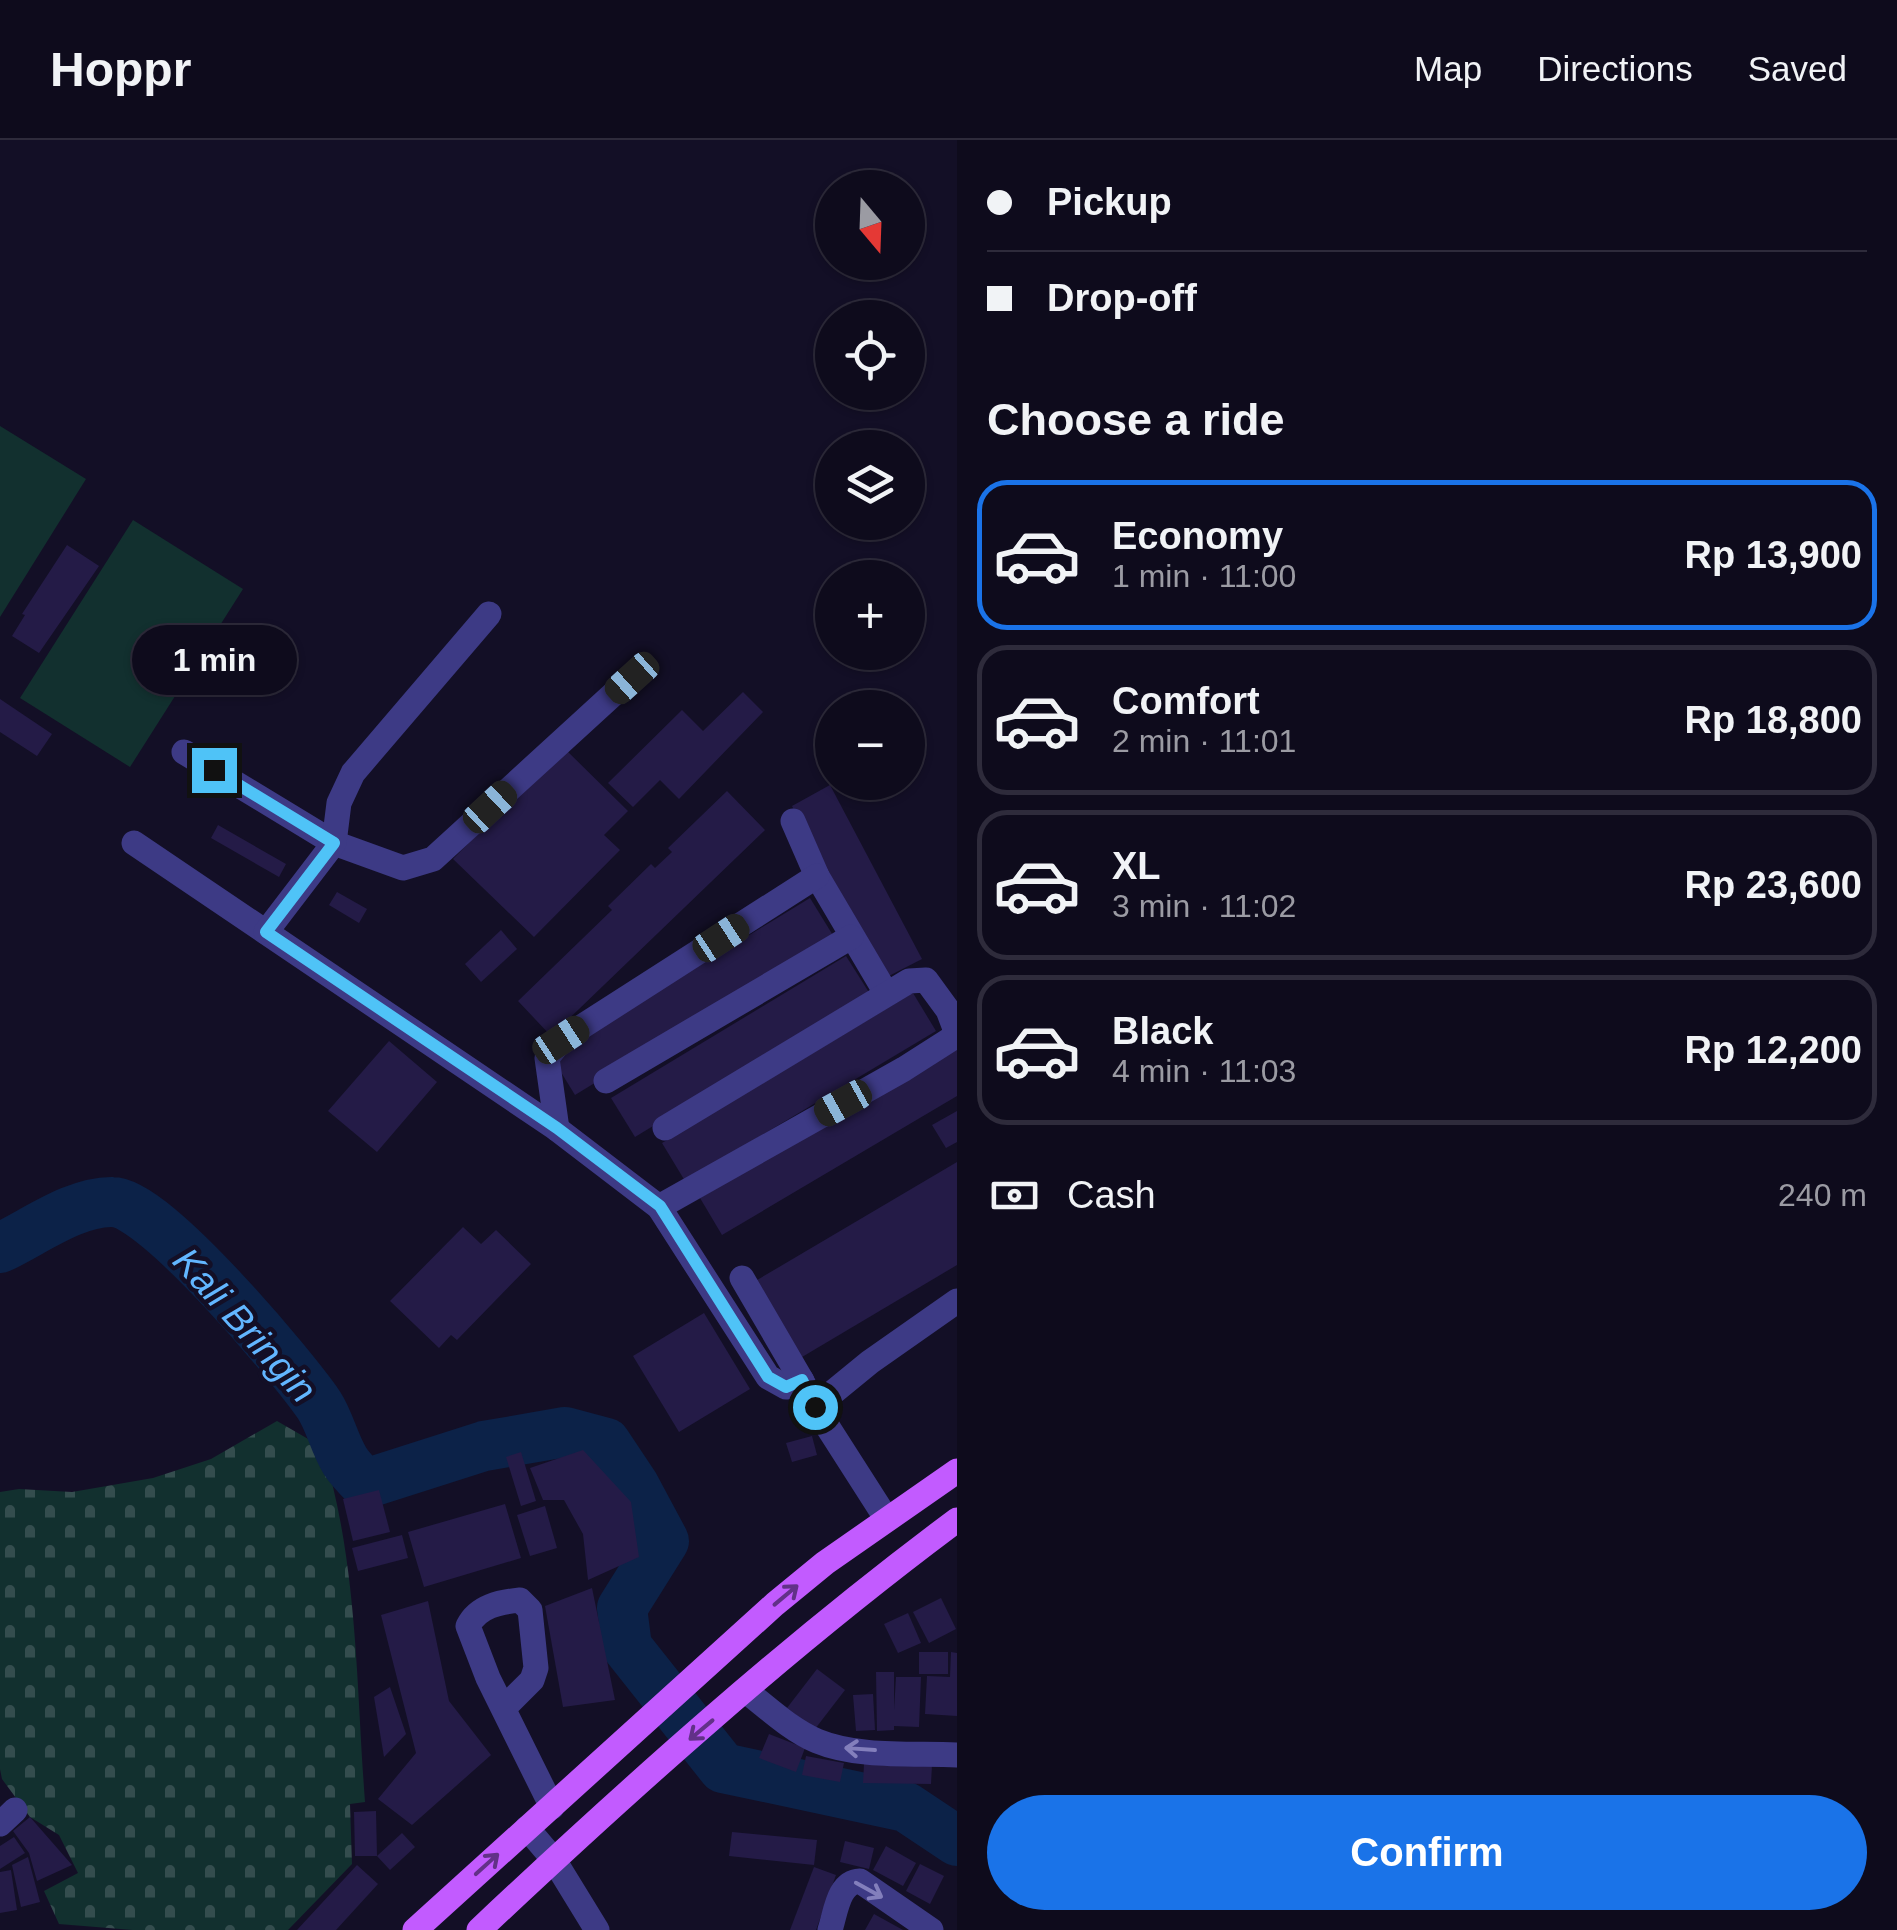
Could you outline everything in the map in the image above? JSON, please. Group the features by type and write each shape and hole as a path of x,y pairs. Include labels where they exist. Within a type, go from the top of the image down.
{"main road":[{"path":"415,1930 800,1583 957,1471"},
{"path":"886,1518 911,1554"},
{"path":"479,1930 746,1691 957,1520"},
{"path":"552,1807 562,1852"}],"street":[{"path":"266,932 334,843 338,803 353,774 489,614"},
{"path":"184,752 334,843 404,868 433,859 632,678"},
{"path":"792,821 817,876 886,993"},
{"path":"134,842 557,1128 660,1206 768,1377 786,1387 802,1380"},
{"path":"557,1128 547,1058 561,1040 817,876"},
{"path":"606,1081 851,937"},
{"path":"660,1206 904,1069 951,1038 956,1032 948,1010 926,980 910,980 665,1128"},
{"path":"742,1278 815,1407 886,1518"},
{"path":"815,1407 957,1300"},
{"path":"746,1691 800,1733 819,1742 845,1749 957,1755"},
{"path":"505,1707 552,1807"},
{"path":"527,1828 562,1852 597,1930"},
{"path":"830,1930 845,1886 852,1881 860,1881 932,1930"}],"green space":[{"path":"0,426 86,479 0,617"},
{"path":"133,520 243,589 130,767 20,698"},
{"path":"277,1421 322,1447 343,1534 354,1623 365,1802 350,1804 352,1864 288,1930 133,1930 59,1924 44,1891 78,1873 59,1835 30,1817 2,1779 0,1769 0,1492 72,1492 153,1478 211,1459"}],"building":[{"path":"67,545 99,566 39,653 12,636"},
{"path":"743,692 763,712 679,799 660,780 633,807 608,783 682,710 703,731"},
{"path":"0,699 52,734 37,756 0,732"},
{"path":"563,747 628,811 604,835 620,850 534,937 453,859"},
{"path":"727,791 765,830 551,1036 518,1001 612,910 608,906 651,864 655,868 672,852 668,848"},
{"path":"815,793 815,800 838,800 922,959 883,979 792,806"},
{"path":"218,825 286,864 279,877 211,838"},
{"path":"337,892 367,909 359,923 329,905"},
{"path":"810,898 834,937 575,1095 551,1056"},
{"path":"501,930 517,949 481,982 465,964"},
{"path":"846,956 870,994 635,1137 611,1098"},
{"path":"913,993 936,1031 685,1181 662,1143"},
{"path":"389,1041 437,1082 377,1152 328,1111"},
{"path":"957,1046 957,1096 722,1235 700,1198"},
{"path":"957,1111 957,1142 946,1148 932,1125"},
{"path":"957,1162 957,1265 797,1360 752,1283"},
{"path":"463,1227 481,1244 496,1230 531,1264 457,1340 451,1335 439,1348 390,1301"},
{"path":"704,1313 750,1389 679,1432 633,1356"},
{"path":"812,1436 817,1455 792,1462 786,1443"},
{"path":"583,1450 631,1502 639,1557 588,1580 583,1534 564,1500 543,1500 530,1468"},
{"path":"521,1452 536,1501 521,1506 506,1457"},
{"path":"379,1490 390,1532 353,1541 343,1499"},
{"path":"505,1504 521,1558 424,1587 408,1532"},
{"path":"545,1506 557,1548 530,1556 517,1515"},
{"path":"402,1535 408,1558 358,1571 352,1548"},
{"path":"592,1588 615,1700 563,1707 545,1606"},
{"path":"941,1598 956,1629 929,1643 913,1612"},
{"path":"428,1601 449,1701 491,1755 412,1825 378,1799 416,1753 381,1615"},
{"path":"908,1613 921,1643 898,1653 884,1624"},
{"path":"919,1652 948,1652 948,1674 919,1674"},
{"path":"951,1652 957,1653 957,1716 925,1714 927,1676 950,1677"},
{"path":"817,1669 845,1690 815,1729 787,1708"},
{"path":"876,1672 894,1672 894,1710 896,1677 921,1677 919,1727 894,1726 894,1730 877,1731"},
{"path":"390,1687 406,1734 384,1757 374,1697"},
{"path":"873,1694 875,1730 856,1731 853,1695"},
{"path":"769,1734 805,1748 796,1772 759,1758"},
{"path":"806,1756 844,1763 840,1782 802,1775"},
{"path":"864,1764 932,1765 931,1784 863,1783"},
{"path":"376,1811 377,1856 355,1856 354,1812"},
{"path":"30,1817 72,1865 37,1881 29,1853 13,1831"},
{"path":"732,1832 817,1840 814,1865 729,1856"},
{"path":"402,1833 415,1847 390,1870 377,1856"},
{"path":"14,1837 25,1853 0,1869 0,1846"},
{"path":"845,1841 874,1848 869,1869 840,1862"},
{"path":"886,1846 916,1863 903,1886 873,1870"},
{"path":"28,1857 40,1902 21,1907 12,1865"},
{"path":"920,1864 944,1876 930,1904 906,1891"},
{"path":"357,1865 378,1884 336,1930 297,1930"},
{"path":"814,1867 836,1875 816,1930 790,1930"},
{"path":"11,1870 17,1910 0,1913 0,1872"},
{"path":"874,1914 903,1930 865,1930"}],"waterway":[{"name":"Kali Bringin","path":"0,1248 84,1207 113,1202 133,1209 190,1256 282,1357 319,1405 345,1461 365,1484 484,1446 565,1432 606,1443 664,1541 622,1608 627,1647 723,1768 906,1807 957,1841"}],"route":[{"path":"214,770 334,843 266,932 557,1128 660,1206 768,1377 786,1387 802,1380 815,1407"}]}
